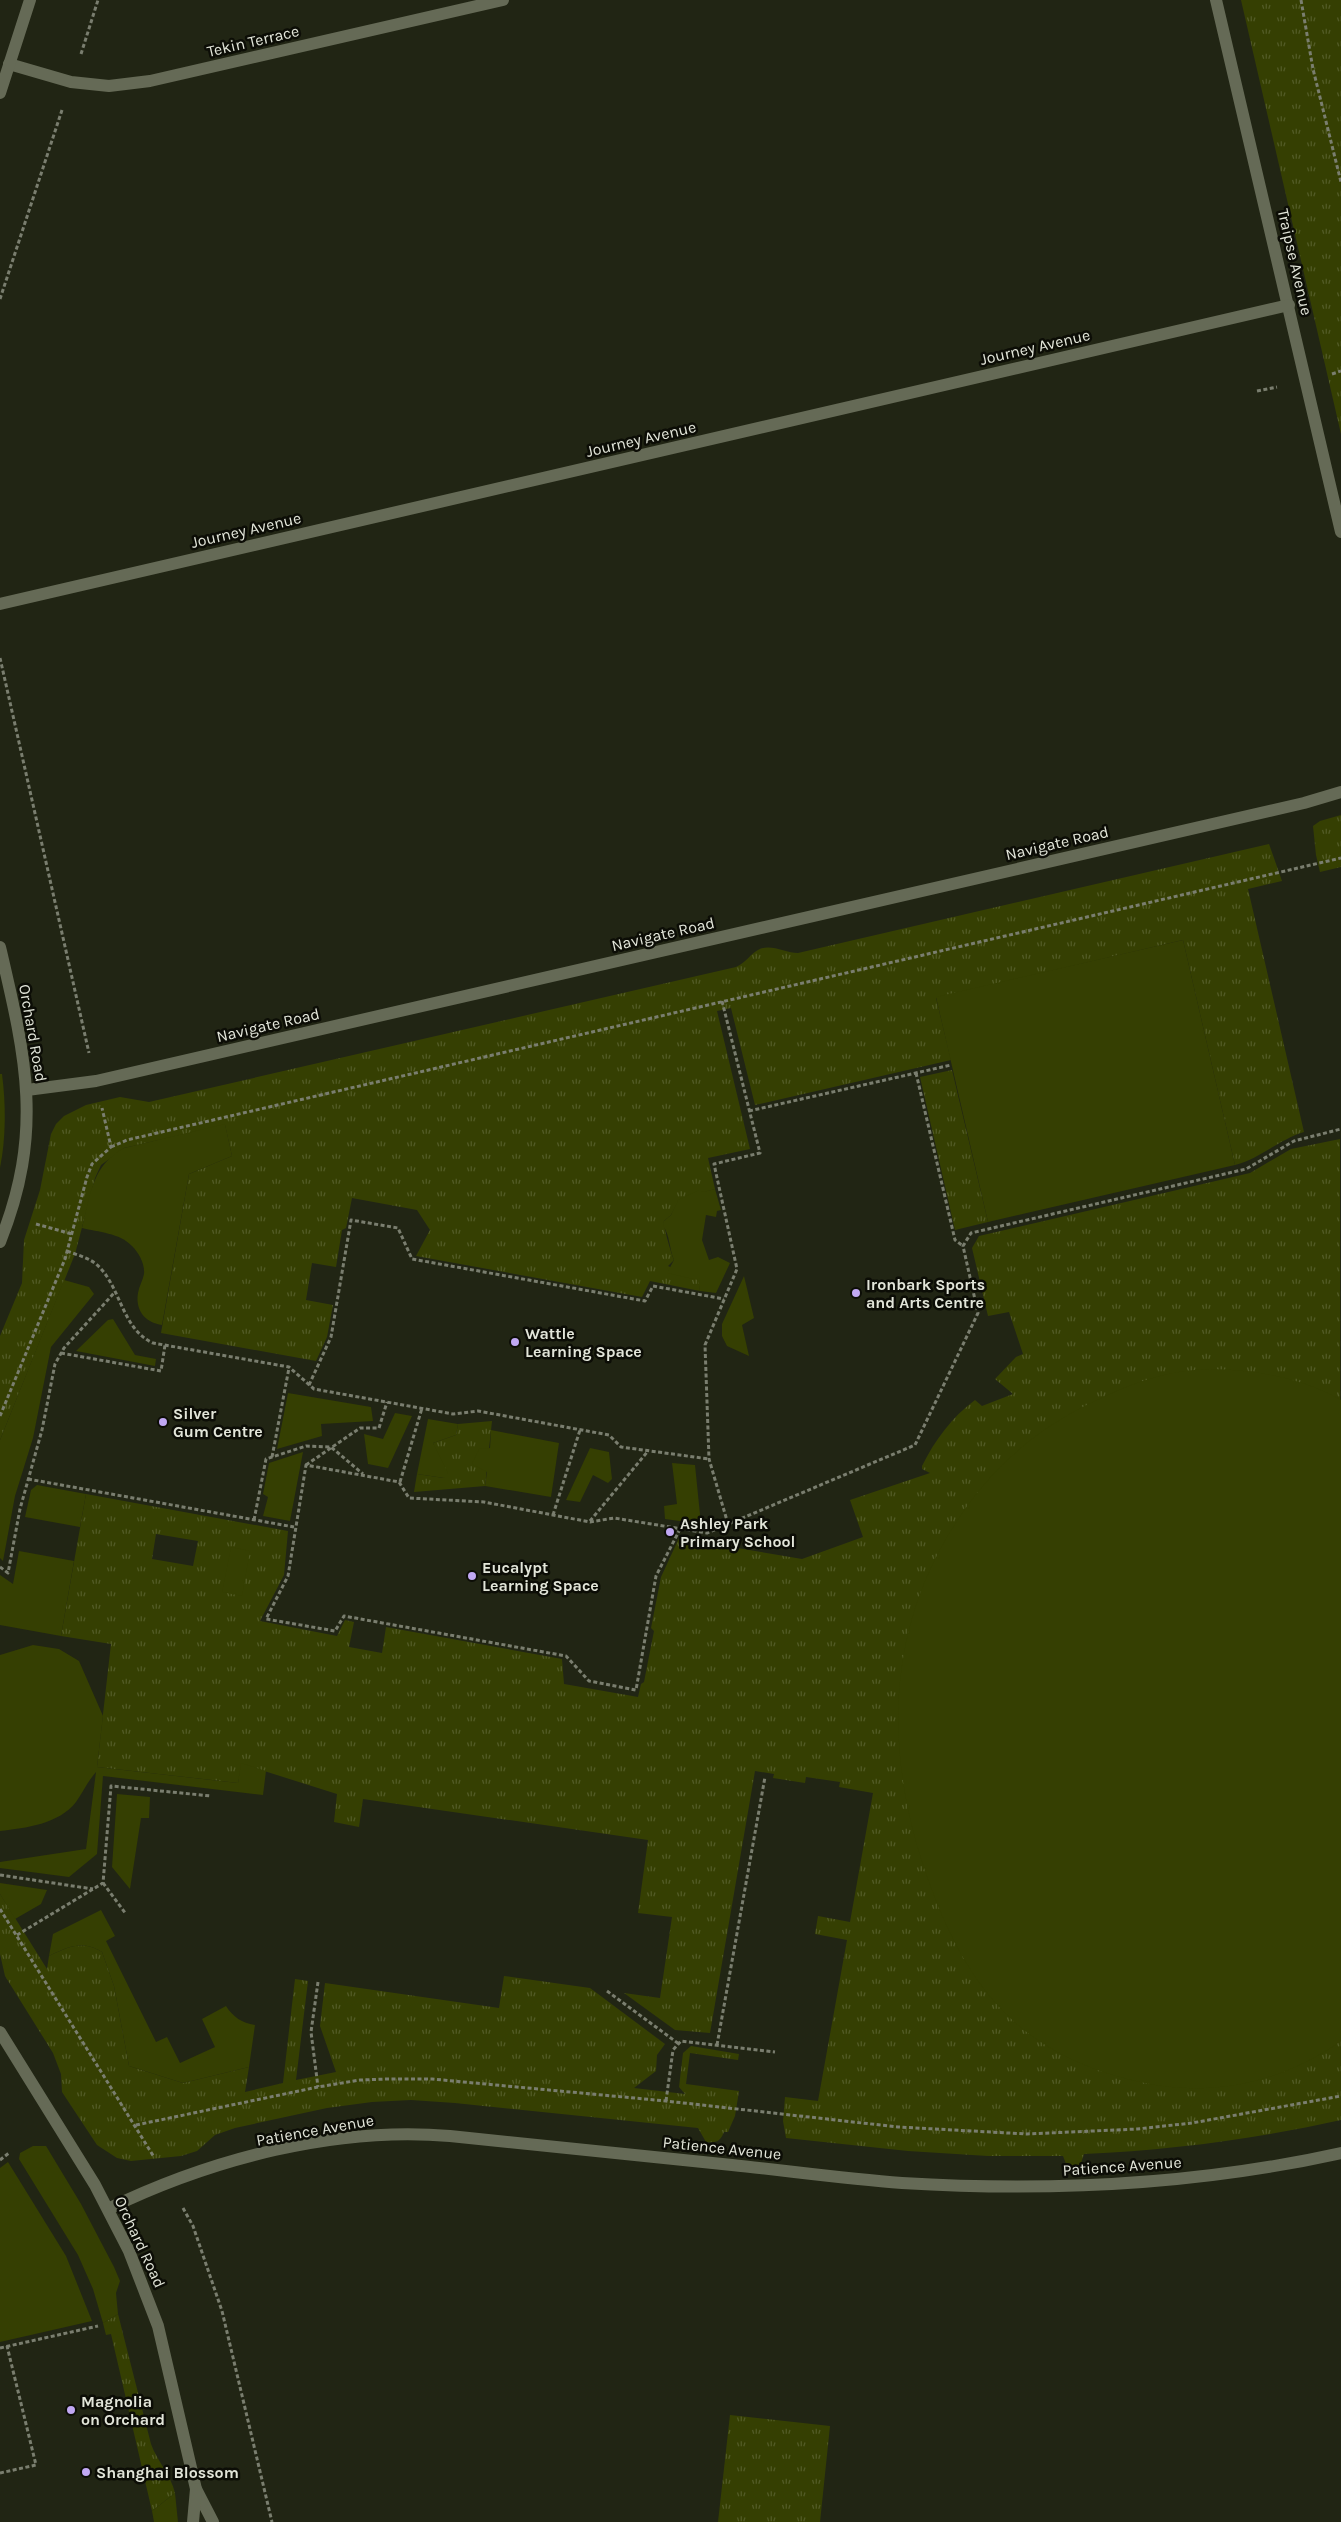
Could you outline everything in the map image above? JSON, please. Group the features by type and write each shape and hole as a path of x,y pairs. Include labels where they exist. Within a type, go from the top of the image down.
{"street":[{"path":"0,93 30,0"},
{"name":"Tekin Terrace","path":"10,64 71,82 109,86 150,81 504,0"},
{"name":"Traipse Avenue","path":"1216,0 1341,532"},
{"name":"Journey Avenue","path":"0,604 1289,305"},
{"name":"Navigate Road","path":"27,1090 96,1081 1304,803 1341,792"},
{"name":"Orchard Road","path":"0,948 20,1035 27,1090 25,1147 10,1216 0,1242"},
{"name":"Orchard Road","path":"0,2032 108,2209 140,2275 158,2326 196,2489 213,2522"},
{"name":"Patience Avenue","path":"108,2209 169,2182 206,2169 324,2141 375,2134 413,2133 450,2136 900,2182 975,2186 1062,2187 1136,2183 1228,2173 1341,2153"},
{"name":"Orchard Road","path":"194,2522 196,2489"}],"path":[{"path":"0,299 98,0"},
{"path":"1301,0 1313,69 1341,182"},
{"path":"0,658 111,1147"},
{"path":"0,1416 67,1251 92,1164 111,1147 127,1140 1341,858"},
{"path":"722,1001 760,1154 714,1164 737,1269 705,1345 709,1459 728,1524"},
{"path":"749,1111 951,1065"},
{"path":"422,1408 400,1482 409,1498 484,1502 590,1522 614,1518 707,1533 914,1445 978,1313 963,1246 955,1240 916,1073"},
{"path":"963,1246 971,1233 1246,1169 1294,1141 1341,1129"},
{"path":"10,1216 72,1234"},
{"path":"309,1385 331,1337 351,1220 398,1228 412,1259 645,1301 653,1286 724,1299"},
{"path":"67,1251 88,1259 97,1265 115,1292 136,1332 143,1339 165,1345 289,1367 314,1389 453,1414 478,1411 609,1435 622,1447 709,1459"},
{"path":"0,1567 8,1573 20,1509 42,1430 55,1364 61,1353 115,1292"},
{"path":"61,1353 161,1371 165,1345"},
{"path":"272,1457 289,1367"},
{"path":"387,1402 379,1428 360,1428 306,1465 294,1527 288,1576 266,1619 335,1631 344,1616 566,1656 589,1681 636,1690 656,1576 680,1529"},
{"path":"553,1515 580,1430"},
{"path":"254,1520 266,1459 306,1446 332,1447 364,1475"},
{"path":"590,1522 648,1450"},
{"path":"306,1465 400,1482"},
{"path":"28,1479 294,1527"},
{"path":"717,2046 765,1776"},
{"path":"126,1914 103,1883 111,1786 212,1796"},
{"path":"0,1875 93,1889"},
{"path":"16,1935 103,1883"},
{"path":"318,1982 310,2032 318,2086"},
{"path":"607,1991 679,2044"},
{"path":"666,2101 673,2050 681,2041 775,2052"},
{"path":"136,2125 318,2086 360,2080 432,2080 666,2101 898,2127 1027,2134 1137,2129 1192,2123 1341,2096"},
{"path":"0,2160 9,2153"},
{"path":"0,2348 98,2326"},
{"path":"0,2473 36,2465 8,2346"}],"green space":[{"path":"1241,0 1341,0 1341,434"},
{"path":"1341,815 1341,867 1320,872 1313,826 1320,821"},
{"path":"1269,844 1282,881 1248,889 1304,1132 1253,1158 1235,1165 1183,940 936,998 951,1060 755,1105 731,1008 717,1011 750,1149 708,1158 715,1189 679,1200 671,1215 664,1221 674,1260 668,1266 699,1280 700,1291 650,1281 642,1297 416,1256 430,1230 417,1210 352,1198 346,1228 342,1230 336,1267 312,1263 306,1300 333,1305 327,1337 316,1361 161,1333 189,1174 232,1156 225,1125 124,1148 101,1165 95,1178 75,1254 0,1440 0,1336 22,1283 24,1240 40,1190 51,1134 56,1124 64,1116 86,1105 120,1097 149,1102 736,967 763,948 798,953"},
{"path":"1183,940 1235,1165 988,1222 936,997"},
{"path":"952,1070 988,1222 955,1230 920,1077"},
{"path":"0,1074 2,1074 5,1121 0,1168"},
{"path":"225,1124 232,1156 189,1174 162,1325 156,1324 142,1315 138,1305 137,1299 144,1266 135,1249 121,1238 82,1228 90,1193 105,1163 124,1148"},
{"path":"1340,1139 1341,2120 1213,2143 1149,2150 1084,2154 1079,2169 1068,2169 1063,2156 988,2156 908,2151 786,2138 783,2121 785,2097 818,2101 847,1940 815,1934 818,1916 850,1922 873,1793 839,1787 840,1782 806,1777 805,1783 773,1778 774,1774 755,1771 710,2033 675,2030 624,1993 660,1998 672,1917 638,1913 648,1840 363,1799 359,1827 334,1822 337,1794 242,1764 238,1783 97,1767 111,1644 61,1636 86,1494 288,1531 284,1575 260,1621 337,1636 345,1620 354,1622 349,1647 382,1653 386,1627 562,1659 564,1684 638,1697 641,1684 644,1682 654,1631 651,1628 661,1577 679,1538 802,1559 863,1537 850,1500 930,1473 922,1469 922,1466 938,1438 959,1414 975,1400 982,1406 1013,1394 995,1379 1016,1357 1023,1354 1009,1312 988,1316 972,1248 979,1236 1250,1173 1291,1149","holes":["156,1534 198,1541 193,1566 152,1559"]},
{"path":"715,1189 721,1210 717,1211 716,1217 706,1215 702,1240 709,1260 718,1257 730,1263 716,1293 700,1291 698,1280 667,1273 674,1260 667,1233 663,1226 664,1221 671,1215 678,1200 699,1190 703,1192"},
{"path":"744,1276 754,1318 742,1325 749,1356 727,1346 722,1336 722,1324"},
{"path":"64,1280 89,1287 94,1294 51,1347 33,1438 15,1496 3,1561 0,1558 0,1440"},
{"path":"113,1319 135,1355 156,1359 155,1366 76,1351 108,1320"},
{"path":"1210,1369 1261,1373 1294,1380 1341,1400 1341,2041 1295,2067 1270,2077 1219,2087 1166,2087 1140,2082 1099,2070 1063,2055 1032,2036 1005,2013 982,1986 962,1956 944,1921 914,1835 904,1789 899,1742 899,1696 905,1650 916,1605 934,1561 972,1499 1002,1465 1036,1436 1055,1423 1074,1411 1109,1394 1165,1375"},
{"path":"288,1393 371,1407 373,1421 321,1424 322,1436 277,1449"},
{"path":"395,1413 412,1416 388,1468 368,1464 364,1434 383,1439"},
{"path":"428,1419 458,1424 456,1435 433,1443 448,1473 444,1478 417,1474"},
{"path":"492,1421 485,1486 414,1492 417,1474 444,1478 433,1443 456,1435 458,1424"},
{"path":"491,1430 559,1443 551,1497 485,1486 487,1472 472,1464 479,1449 490,1448"},
{"path":"590,1448 609,1452 612,1479 608,1483 593,1475 580,1502 566,1500"},
{"path":"303,1452 290,1521 263,1516 268,1497 263,1494 269,1463"},
{"path":"672,1463 695,1465 701,1524 665,1519 664,1506 677,1504"},
{"path":"37,1485 86,1494 80,1527 25,1517 31,1490"},
{"path":"231,1547 250,1551 242,1596 222,1592"},
{"path":"19,1551 74,1561 61,1636 0,1625 0,1575 13,1584"},
{"path":"33,1645 59,1649 79,1661 103,1716 97,1767 238,1783 241,1763 266,1771 263,1795 103,1776 97,1854 69,1877 0,1868 0,1862 86,1849 96,1772 76,1802 61,1815 41,1824 0,1831 0,1655"},
{"path":"117,1794 150,1797 149,1818 141,1818 130,1889 112,1867"},
{"path":"0,1883 47,1890 41,1904 15,1919 0,1894"},
{"path":"0,1894 47,1969 49,1956 62,1950 75,1946 88,1946 102,1952 114,1986 129,2066 183,2083 249,2067 245,2092 283,2083 295,1979 308,1981 296,2080 336,2072 320,2026 325,1983 499,2008 504,1976 590,1988 665,2044 657,2055 656,2071 634,2088 685,2094 679,2087 683,2053 691,2046 739,2054 738,2060 690,2053 686,2084 739,2091 735,2116 728,2132 724,2132 721,2138 715,2142 706,2142 698,2128 455,2103 411,2100 372,2102 327,2108 235,2128 215,2135 197,2151 181,2156 131,2161 117,2158 97,2145 62,2092 61,2074 53,2053 5,1976 0,1954"},
{"path":"101,1910 115,1936 106,1941 156,2042 167,2037 180,2063 215,2047 202,2019 226,2006 238,2019 255,2025 249,2067 183,2083 129,2066 114,1986 102,1952 88,1946 75,1946 49,1956 53,1934"},
{"path":"33,2146 46,2146 81,2204 120,2281 116,2293 118,2314 103,2323 93,2289 78,2255 19,2159 20,2153"},
{"path":"8,2162 66,2256 92,2321 0,2342 0,2168"},
{"path":"118,2314 151,2444 175,2493 152,2511 111,2334 106,2335 103,2323"},
{"path":"730,2415 830,2426 820,2522 718,2522"},
{"path":"175,2493 178,2522 154,2522 152,2511"}],"place":[{"name":"Ironbark Sports and Arts Centre","path":"856,1293"},
{"name":"Wattle Learning Space","path":"515,1342"},
{"name":"Silver Gum Centre","path":"163,1422"},
{"name":"Ashley Park Primary School","path":"670,1532"},
{"name":"Eucalypt Learning Space","path":"472,1576"},
{"name":"Magnolia on Orchard","path":"71,2410"},
{"name":"Shanghai Blossom","path":"86,2472"}]}
